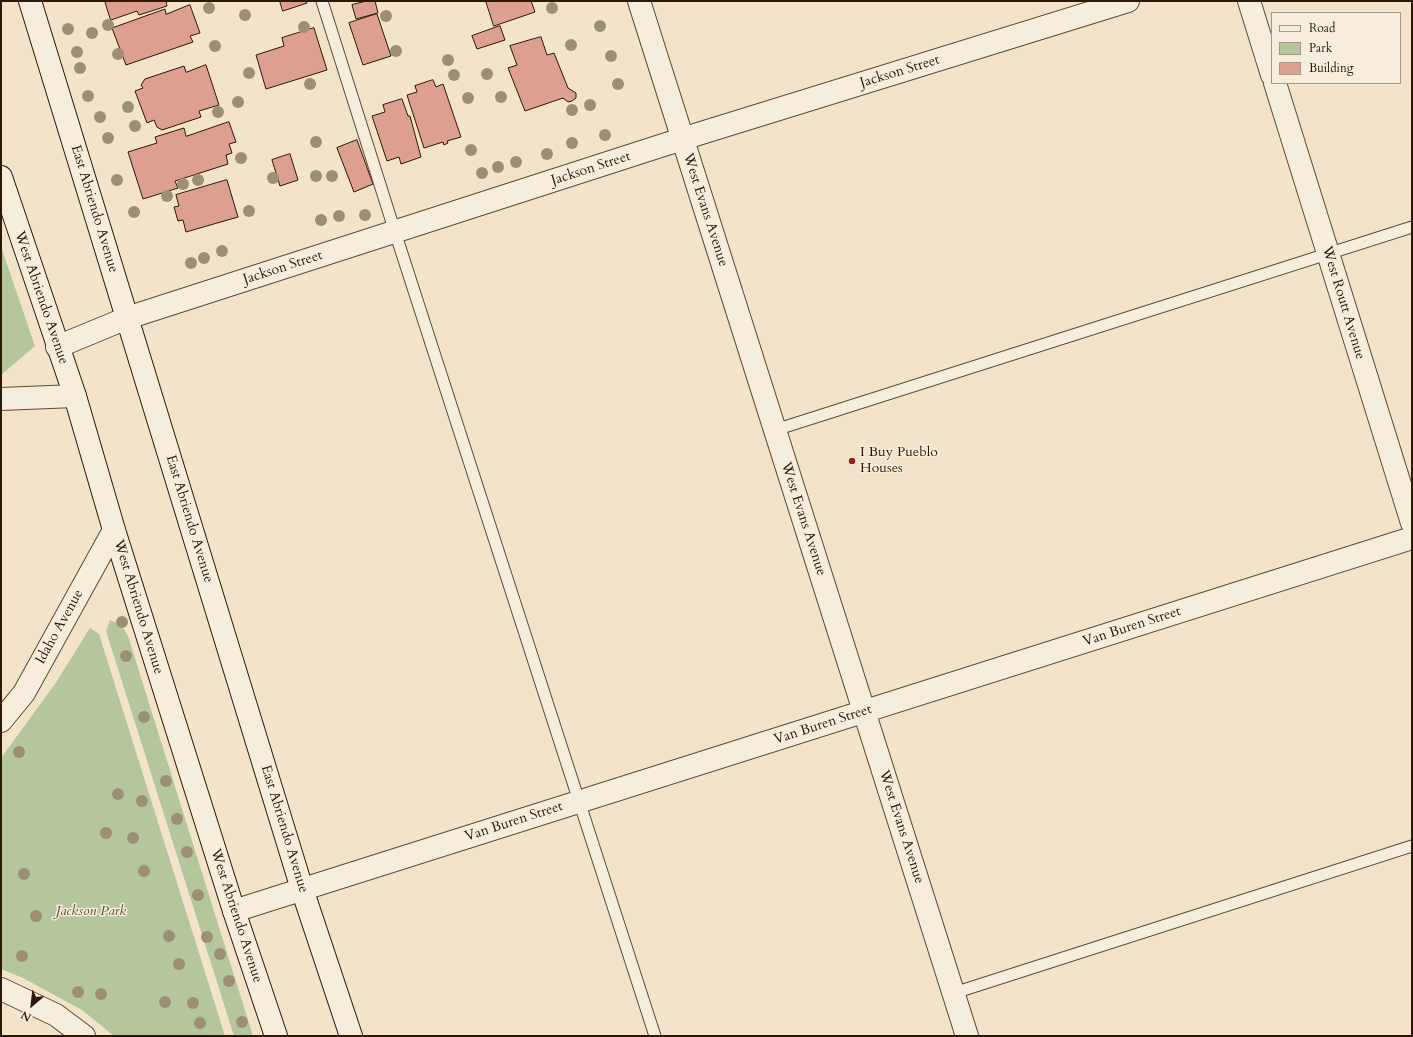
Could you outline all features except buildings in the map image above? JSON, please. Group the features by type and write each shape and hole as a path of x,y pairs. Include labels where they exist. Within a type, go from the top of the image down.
{"street":[{"name":"East Abriendo Avenue","path":"30,1 302,889 351,1036"},
{"name":"West Evans Avenue","path":"639,1 967,1036"},
{"name":"Jackson Street","path":"57,347 127,318 682,139 1128,1"},
{"path":"1249,1 1271,72"},
{"name":"West Routt Avenue","path":"1275,84 1412,524"},
{"name":"West Abriendo Avenue","path":"1,177 57,347 75,396 114,530 234,911 276,1036"},
{"path":"1,399 75,396"},
{"name":"Idaho Avenue","path":"1,720 24,693 114,530"},
{"name":"Van Buren Street","path":"234,911 1412,538"},
{"path":"1,989 56,1015 84,1036"}],"lane":[{"path":"322,1 394,232 580,801 655,1036"},
{"path":"775,430 1412,227"},
{"path":"954,993 1412,846"}],"green space":[{"path":"1,247 35,346 1,375"},
{"path":"110,620 121,625 128,636 253,1036 234,1036 106,631"},
{"name":"Jackson Park","path":"90,628 99,634 225,1036 114,1036 82,1010 23,978 1,969 1,758 55,684"}],"place":[{"name":"I Buy Pueblo Houses","path":"852,461"}]}
